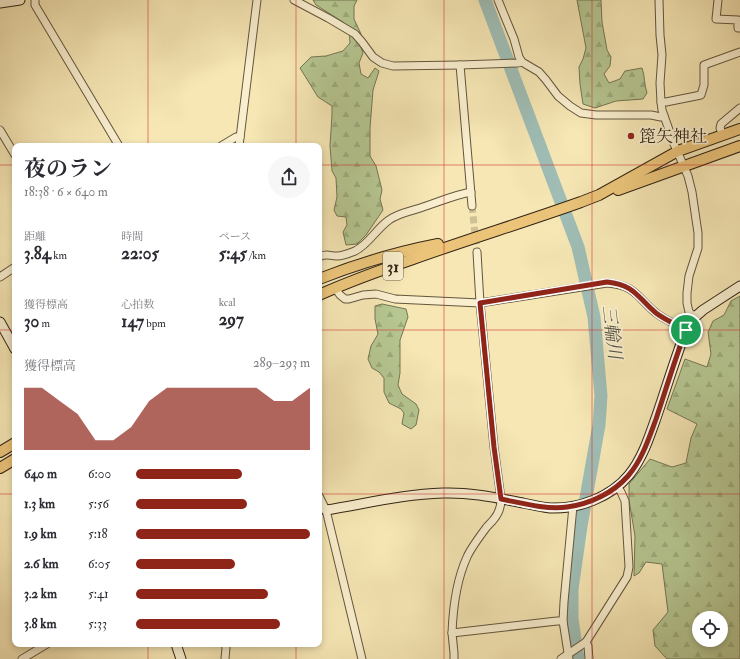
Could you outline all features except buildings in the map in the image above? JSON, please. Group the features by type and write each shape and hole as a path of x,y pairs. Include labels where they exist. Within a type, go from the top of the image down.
{"main road":[{"name":"31","path":"322,294 469,239 550,213 599,195 678,151 740,129"},
{"name":"31","path":"599,195 616,191 740,146"},
{"name":"31","path":"322,278 397,254 469,239"},
{"path":"0,452 12,445"},
{"path":"0,468 12,461"}],"street":[{"path":"0,3 20,0"},
{"path":"35,0 36,5 117,143"},
{"path":"239,143 257,0"},
{"path":"294,0 355,34 373,57 393,66 498,64 520,62 539,72 558,96 581,113 596,115 664,116"},
{"path":"498,0 514,39 520,62"},
{"path":"659,0 662,55 660,83 661,102 664,116 688,176 698,233 698,248 689,276 687,293 689,312 695,317"},
{"path":"718,0 716,18 738,20 738,28 740,28"},
{"path":"661,102 701,95 704,85 704,65 740,52"},
{"path":"460,65 472,206"},
{"path":"723,135 720,128 721,124 740,108"},
{"path":"0,130 12,150"},
{"path":"226,143 236,137 240,137"},
{"path":"322,256 337,256 356,251 391,218 460,194 471,192"},
{"path":"454,659 452,633 453,613 458,581 467,556 486,527 495,519 500,511 501,499 494,447 480,303 477,252"},
{"path":"0,277 12,269"},
{"path":"336,288 340,295 345,299 376,294 395,299 480,303 607,282 617,283 636,293 663,318 686,330"},
{"path":"362,659 322,511 400,497 442,493 456,493 501,499 550,508 566,508 575,506 603,496 628,476 638,461 649,439 686,330 702,310 740,286"},
{"path":"0,322 12,344"},
{"path":"561,659 569,655 584,643 627,577 629,567 626,501 617,486"},
{"path":"569,655 563,621 575,506"},
{"path":"452,633 563,621"},
{"path":"584,643 588,646 589,659"},
{"path":"22,659 30,657 43,647"},
{"path":"177,647 181,659"},
{"path":"225,659 226,647"}],"green space":[{"path":"313,0 357,0 354,6 354,19 361,34 360,45 363,53 359,63 361,74 368,78 375,68 379,71 373,90 370,128 370,156 376,166 382,190 380,199 383,210 366,235 357,244 346,245 343,232 347,225 346,217 337,216 334,210 337,197 336,178 332,171 330,146 332,106 318,97 300,68 311,57 326,56 343,51 350,43 349,28 343,22 316,5"},
{"path":"577,0 601,0 602,22 607,50 611,57 610,66 604,74 609,83 620,79 625,71 642,68 647,93 643,99 616,101 595,108 583,104 579,67 586,48"},
{"path":"740,296 740,659 667,659 655,646 653,630 668,612 662,564 646,562 639,573 634,576 635,536 629,500 629,484 650,459 672,467 686,463 691,438 697,424 667,409 685,359 707,367 711,354 708,332 713,321 724,315 731,301"},
{"path":"382,304 406,309 408,317 400,340 400,373 398,385 402,394 416,404 419,410 416,425 411,429 402,424 404,413 401,409 389,403 384,392 384,378 379,372 372,368 368,359 371,346 378,334 375,319 375,306"}],"waterway":[{"name":"三輪川","path":"485,0 578,247 594,317 601,396 599,425 581,526 572,589 572,619 578,659"}],"tunnel":[{"path":"472,206 477,252"}],"place":[{"name":"箆矢神社","path":"631,136"}],"route":[{"path":"607,282 617,283 636,293 663,318 686,330 649,439 638,461 628,476 603,496 577,506 566,508 550,508 501,499 494,447 480,303 607,282"}]}
